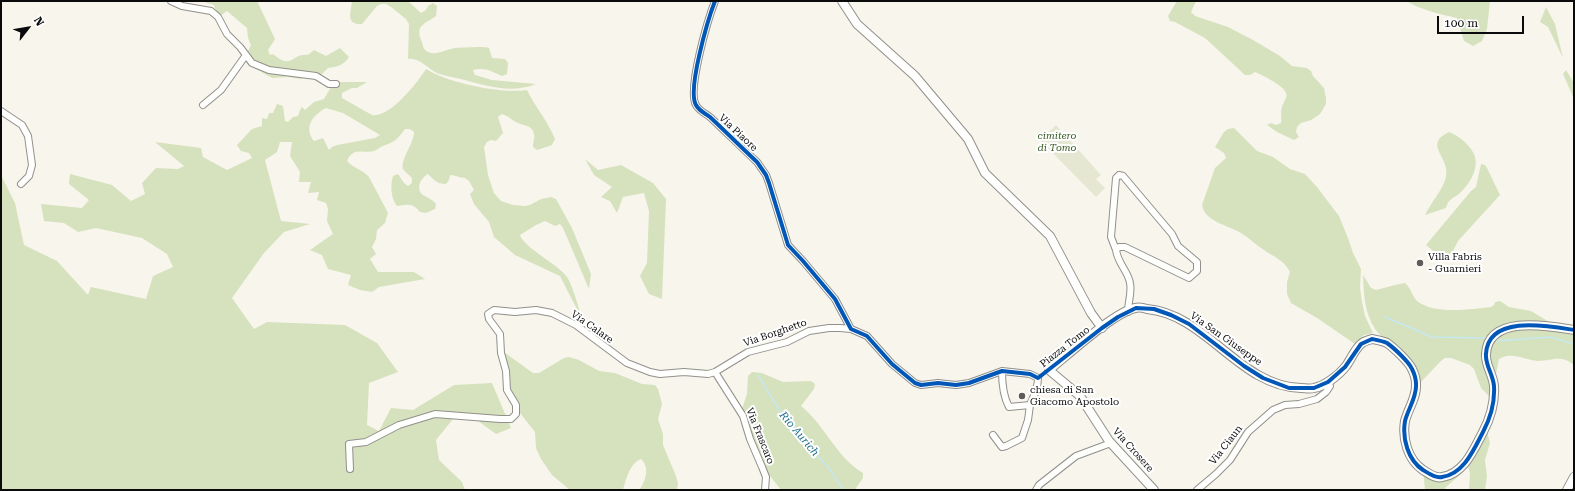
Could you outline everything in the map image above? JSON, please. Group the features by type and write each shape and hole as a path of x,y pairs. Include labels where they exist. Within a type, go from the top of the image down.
{"street":[{"path":"171,1 182,6 211,11 215,14 227,34 240,47 252,63 270,70 316,76 329,84 336,84"},
{"name":"Via Piaore","path":"715,1 707,25 696,73 693,97 699,110 709,117 757,162 762,169 769,183 788,246 803,261 835,299 851,329"},
{"path":"842,1 857,24 915,76 968,139 985,173 1050,236 1091,313 1102,328"},
{"path":"203,105 222,90 246,55"},
{"path":"1,111 22,125 28,136 32,165 29,176 21,184"},
{"path":"1116,250 1119,247 1125,248 1189,278 1197,271 1197,262 1178,246 1172,234 1123,176 1119,175 1116,178 1111,237 1120,264 1130,281 1131,291 1128,312"},
{"name":"Via San Giuseppe","path":"1102,328 1136,308 1154,309 1171,314 1189,324 1244,366 1263,378 1289,388 1314,388 1328,382 1345,367 1361,344 1372,339 1386,343 1412,368 1416,384 1405,421 1404,440 1411,456 1419,467 1429,474 1441,478 1454,474 1464,465 1490,419 1494,405 1494,382 1487,363 1486,353 1488,343 1507,327 1520,325 1535,325 1574,330"},
{"name":"Via Calare","path":"350,468 349,444 366,442 399,425 435,414 500,419 511,418 516,414 516,405 507,390 506,371 501,353 500,334 489,319 488,314 494,310 515,312 536,310 552,313 576,325 619,358 635,367 650,372 660,374 684,372 702,374 715,372"},
{"name":"Via Borghetto","path":"715,372 748,352 787,342 809,331 829,328 851,329 867,336 892,364 915,383 921,386 938,383 956,385 969,383 1002,371 1030,374 1038,378"},
{"name":"Piazza Tomo","path":"994,435 1002,447 1022,438 1028,420 1030,405 1038,385 1038,378 1102,328"},
{"name":"Via Crosere","path":"1049,370 1080,396 1111,443 1154,490"},
{"path":"1002,371 1002,384 1006,402 1009,407 1030,405"},
{"name":"Via Frascaro","path":"715,372 743,416 750,439 766,477 765,490"},
{"name":"Via Ciaun","path":"1197,490 1230,460 1248,432 1273,410 1285,405 1299,404 1317,399 1326,392 1330,386 1328,382"},
{"path":"1036,490 1039,485 1076,456 1111,443"},
{"path":"1567,490 1574,477"}],"green space":[{"path":"201,1 257,1 275,39 268,50 270,55 273,54 285,61 292,60 298,56 308,55 314,50 326,56 340,48 349,57 340,65 328,68 320,76 310,75 301,79 288,77 272,78 247,64 245,57 251,45 248,38 247,28 227,11 218,17 214,5"},
{"path":"352,1 408,1 421,13 433,3 437,6 436,16 425,23 420,28 419,32 426,51 438,53 455,48 486,47 489,48 492,58 505,59 508,63 507,74 502,76 488,70 481,69 473,70 475,75 492,80 536,84 527,87 508,89 498,88 437,73 420,61 408,59 409,24 406,19 386,4 381,4 377,6 362,24 357,24 351,20 350,17"},
{"path":"1177,1 1196,1 1191,12 1195,16 1228,27 1280,56 1292,66 1307,68 1311,71 1313,76 1324,88 1326,104 1320,114 1311,120 1301,123 1297,127 1296,132 1299,137 1294,140 1277,132 1267,125 1271,123 1276,125 1281,123 1281,109 1286,97 1284,90 1272,81 1255,72 1250,75 1245,75 1205,38 1175,22 1170,21 1168,16"},
{"path":"1406,1 1490,1 1487,29 1482,41 1473,46 1464,41 1457,18 1424,9"},
{"path":"1546,7 1555,24 1563,58 1548,27 1540,22"},
{"path":"426,69 448,79 489,89 516,91 527,90 549,126 555,139 552,145 537,150 533,147 534,136 531,128 502,114 498,117 503,133 496,141 491,140 487,142 484,147 488,175 494,193 501,201 513,205 525,206 541,199 551,197 556,199 572,228 591,274 589,289 560,224 555,226 545,221 520,235 534,251 563,272 567,277 574,292 583,321 560,276 515,255 494,237 489,222 474,204 470,194 474,190 469,181 465,178 450,175 446,184 443,184 436,181 428,174 421,181 419,189 423,195 436,204 435,209 426,213 420,212 415,207 410,205 397,206 393,200 393,176 398,174 408,186 412,183 412,178 403,169 403,161 412,141 414,132 410,129 405,129 395,140 375,151 356,152 352,154 349,156 347,161 369,177 388,213 385,223 377,230 376,239 372,247 376,254 370,259 378,272 414,272 425,279 379,287 372,292 360,290 348,285 351,275 328,269 322,255 310,250 333,234 327,221 328,209 326,203 317,200 319,192 308,193 311,182 299,182 300,172 290,156 292,142 280,142 277,152 265,160 281,221 310,224 284,232 264,253 232,298 254,329 267,322 345,325 377,343 398,372 369,383 367,425 379,431 391,408 413,410 454,385 492,383 511,428 496,434 471,416 453,419 436,440 439,460 462,482 465,490 1,490 1,175 15,203 24,245 57,261 88,295 91,287 146,299 153,276 173,267 167,254 142,238 96,228 78,232 64,223 44,221 41,204 82,208 89,200 69,184 70,174 112,185 131,201 145,194 142,183 156,168 178,169 184,166 155,142 201,148 203,157 227,170 252,158 249,153 241,151 237,145 252,129 262,126 262,118 267,119 269,113 273,113 277,104 283,106 285,121 288,122 293,117 298,116 302,107 305,110 314,102 324,99 334,82 367,82 357,88 352,88 342,93 342,98 372,115 379,114 387,111 395,105","holes":["326,108 343,113 380,135 375,138 337,145 329,150 323,138 314,141 309,131 311,122 317,114"]},
{"path":"1566,70 1574,83 1574,99 1563,74"},
{"name":"cimitero di Tomo","path":"1056,125 1101,175 1096,179 1105,188 1096,197 1040,140"},
{"path":"1234,128 1257,151 1273,157 1290,169 1305,174 1339,216 1353,253 1361,269 1360,288 1362,302 1365,316 1373,333 1364,335 1355,344 1317,318 1291,303 1287,294 1287,282 1290,272 1285,264 1241,233 1212,219 1204,211 1202,205 1215,168 1226,158 1224,153 1215,147 1224,132 1228,129"},
{"path":"1449,132 1461,139 1471,149 1476,160 1476,166 1472,178 1464,189 1450,201 1446,208 1425,215 1442,187 1446,177 1445,163 1439,152 1438,142 1441,137"},
{"path":"585,159 598,170 621,165 653,183 666,199 662,299 649,294 640,276 647,263 649,211 644,193 623,197 617,213 610,201 601,197 612,187 594,175"},
{"path":"1481,164 1485,165 1487,168 1500,195 1458,241 1453,251 1443,259 1426,245 1476,187"},
{"path":"1363,275 1371,288 1376,290 1405,283 1417,301 1433,308 1443,310 1463,310 1491,307 1495,302 1500,301 1509,307 1531,311 1551,323 1517,322 1506,324 1489,334 1484,344 1482,356 1492,391 1490,397 1481,388 1474,369 1470,365 1451,358 1445,358 1441,361 1418,385 1419,376 1411,360 1381,335 1371,323 1365,303"},
{"path":"1514,328 1574,331 1574,365 1560,359 1538,361 1508,356 1499,359 1496,374 1490,355 1492,345 1497,337"},
{"path":"501,350 533,373 539,373 564,358 569,357 579,360 599,371 615,373 642,384 655,385 658,389 662,404 658,419 663,434 663,445 676,476 678,483 677,490 639,490 644,482 646,474 644,462 641,459 631,468 623,490 570,490 552,475 541,459 536,448 535,432 520,413 519,407 507,390"},
{"path":"752,372 762,373 783,382 811,381 815,384 814,389 801,406 817,422 845,458 863,473 863,478 856,488 857,490 781,490 766,471 742,409 747,394 748,376"},
{"path":"1486,428 1490,443 1485,460 1487,476 1485,490 1469,490 1470,473 1466,460"},
{"path":"1460,468 1462,473 1445,488 1446,490 1425,490 1423,469 1435,476"}],"waterway":[{"path":"1385,317 1432,337 1487,338"},
{"path":"1495,341 1551,337 1574,344"},
{"name":"Rio Aurich","path":"758,375 784,418 828,467 843,490"}],"cycle path":[{"path":"715,1 696,70 694,85 696,105 757,162 766,175 788,245 835,299 851,329 867,336 892,364 915,383 921,385 938,383 956,385 969,383 1002,371 1030,374 1038,378 1102,328 1118,317 1136,308 1154,309 1189,324 1244,366 1263,378 1289,388 1314,388 1328,382 1345,367 1361,344 1372,339 1387,343 1401,355 1412,369 1416,382 1416,389 1414,398 1406,416 1404,428 1405,442 1413,461 1423,470 1440,477 1450,475 1467,460 1483,432 1492,410 1494,386 1486,358 1489,341 1497,333 1508,328 1521,326 1550,326 1574,330"}],"place":[{"name":"Villa Fabris - Guarnieri","path":"1420,263"},
{"name":"chiesa di San Giacomo Apostolo","path":"1022,396"}]}
